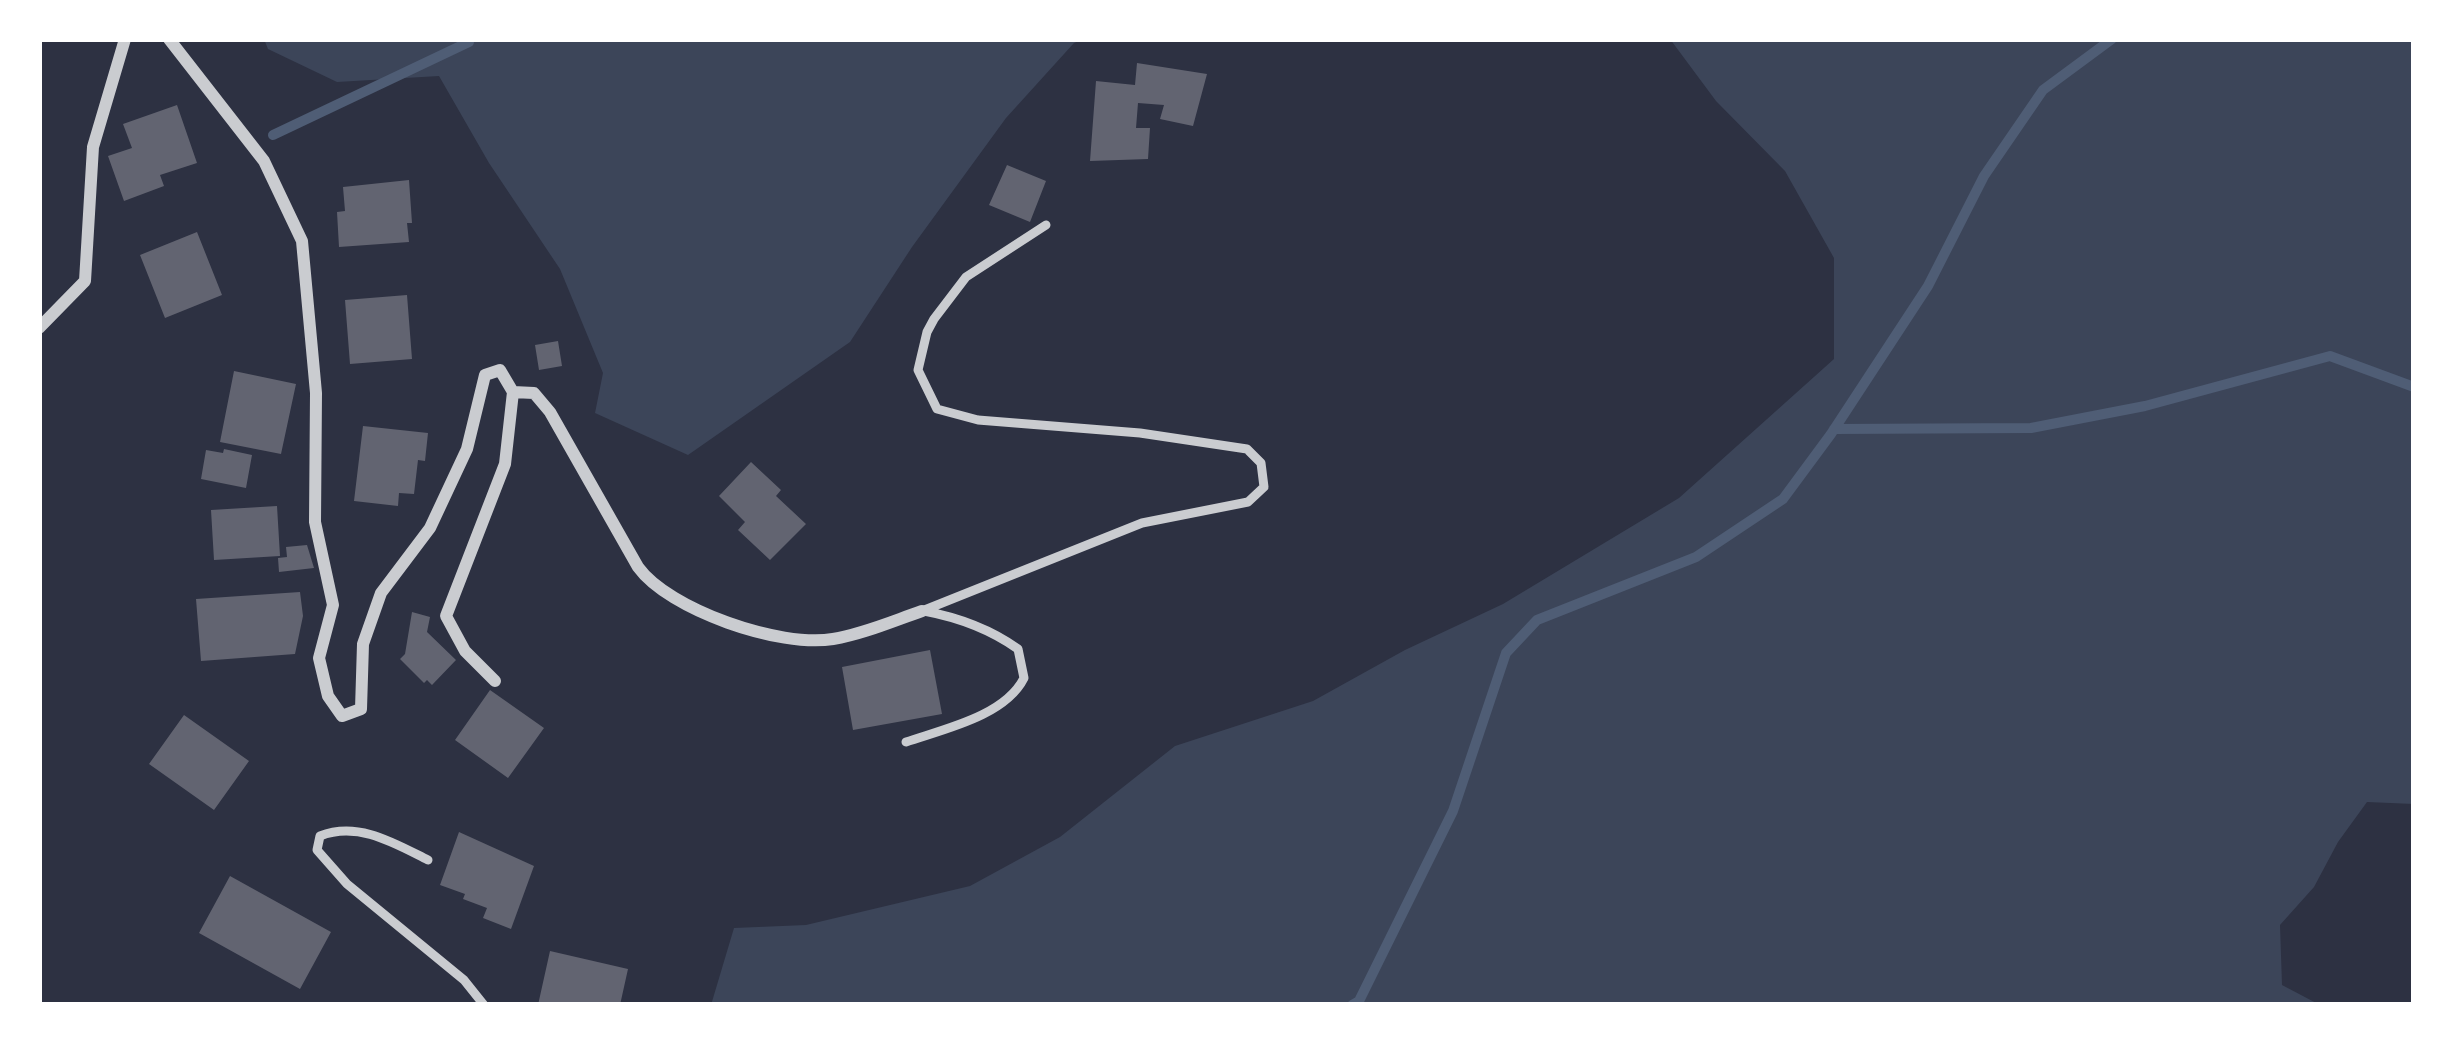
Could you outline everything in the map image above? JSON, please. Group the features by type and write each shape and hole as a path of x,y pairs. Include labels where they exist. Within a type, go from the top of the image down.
{"street":[{"path":"39,328 86,281 94,147 125,39"},
{"path":"169,39 264,161 302,241 316,393 315,522 333,604 319,658 328,696 342,716 361,709 363,644 381,593 430,528 467,449 485,374 500,370 514,392 505,464 446,616 465,651 495,681"},
{"path":"514,392 534,393 550,412 638,567 651,584 677,602 764,632 806,640 832,639 922,611"}],"lane":[{"path":"922,611 1142,523 1248,502 1264,487 1261,463 1247,449 1140,433 978,420 937,410 918,370 934,319 966,277 1046,225"},
{"path":"906,742 968,721 1017,691 1024,677 1018,649 1004,639 948,615 922,611"},
{"path":"428,860 386,838 348,830 320,836 316,850 347,884 464,980 484,1005"}],"shaded area":[{"path":"264,39 1083,39 1074,43 1006,118 850,342 688,455 595,413 603,373 560,269 489,163 439,76 337,82 268,49"},
{"path":"1670,39 2414,39 2414,804 2367,802 2314,887 2280,925 2282,985 2320,1005 711,1005 734,928 806,925 970,886 1060,837 1175,746 1313,701 1503,604 1679,498 1834,359 1834,258 1785,171 1716,101"}],"building":[{"path":"1137,63 1207,74 1193,126 1160,119 1164,105 1138,103 1136,128 1150,128 1148,159 1090,161 1096,81 1135,85"},
{"path":"177,105 197,163 160,175 164,186 124,201 108,156 132,148 123,124"},
{"path":"1007,165 1046,181 1030,222 989,205"},
{"path":"409,180 409,242 339,247 337,212 345,211 343,187"},
{"path":"197,232 222,295 165,318 140,255"},
{"path":"407,295 412,359 350,364 345,300"},
{"path":"558,341 562,366 539,370 535,345"},
{"path":"234,371 296,384 281,454 220,442"},
{"path":"363,426 428,433 425,461 418,460 414,494 399,493 398,506 354,501"},
{"path":"224,449 252,455 246,488 201,479 206,450 223,453"},
{"path":"751,462 781,490 776,496 806,524 770,560 738,530 745,522 719,496"},
{"path":"277,506 280,556 214,560 211,510"},
{"path":"307,545 314,568 279,572 278,558 287,557 286,547"},
{"path":"300,592 303,616 295,654 201,661 196,599"},
{"path":"412,612 430,617 427,632 456,660 432,685 400,659 405,654"},
{"path":"930,650 942,714 853,730 842,667"},
{"path":"490,690 544,728 508,778 455,740"},
{"path":"184,715 249,761 214,810 149,764"},
{"path":"459,832 534,866 511,929 483,918 487,908 463,899 465,894 440,885"},
{"path":"230,876 331,932 300,989 199,933"},
{"path":"550,951 628,969 620,1005 538,1005"}],"waterway":[{"path":"1352,1005 1359,1001 1453,811 1506,653 1537,620 1696,557 1783,499 1928,286 1984,176 2043,90 2112,39"},
{"path":"273,135 469,42"},
{"path":"1834,429 2031,428 2145,406 2330,356 2414,387"}]}
